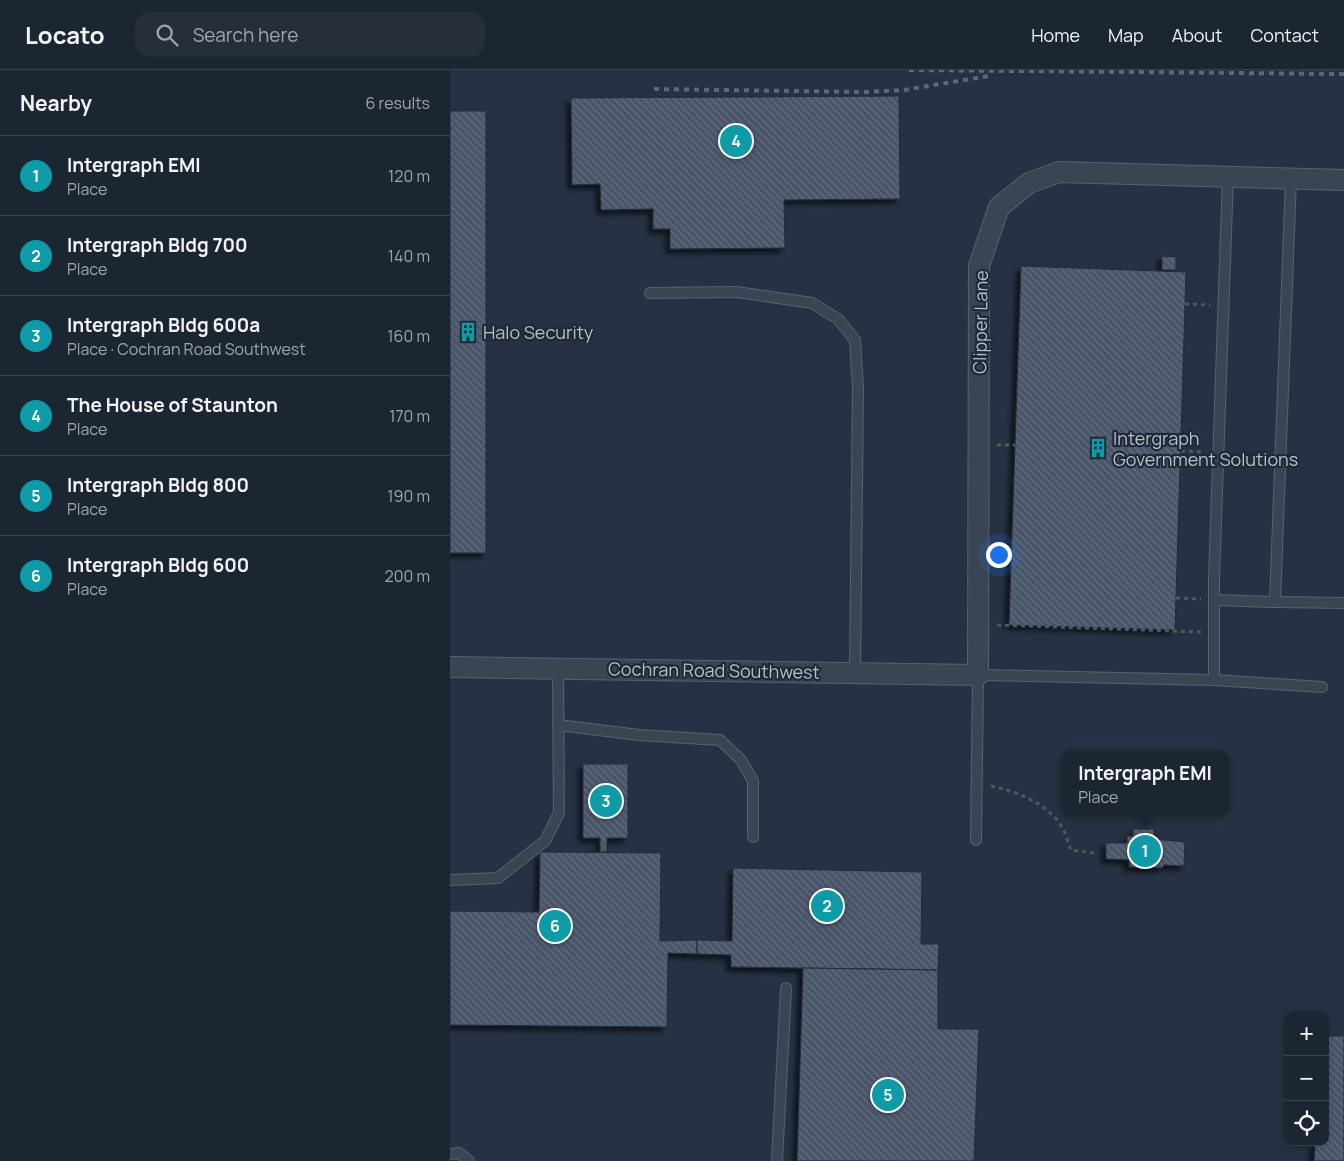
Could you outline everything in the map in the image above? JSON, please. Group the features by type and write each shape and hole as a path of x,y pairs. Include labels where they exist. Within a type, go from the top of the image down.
{"street":[{"name":"Clipper Lane","path":"978,675 979,266 999,207 1029,183 1058,172 1344,180"},
{"name":"Cochran Road Southwest","path":"450,667 978,675"}],"lane":[{"path":"1214,680 1218,452 1228,176"},
{"path":"1275,602 1291,178"},
{"path":"650,293 737,292 812,303 838,320 855,340 858,388 855,672"},
{"path":"1214,600 1344,603"},
{"path":"450,880 498,878 545,841 558,812 558,668"},
{"path":"976,840 978,675 1214,680 1322,687"},
{"path":"558,725 639,735 720,740 741,760 753,781 753,837"},
{"path":"777,1161 786,988"},
{"path":"450,1154 459,1153 469,1161"}],"path":[{"path":"1185,304 1223,305"},
{"path":"1181,451 1218,452"},
{"path":"1176,598 1214,600"},
{"path":"978,624 1214,632"},
{"path":"976,783 1010,790 1038,803 1062,827 1071,850 1095,853"}],"building":[{"path":"899,96 900,199 784,200 785,248 670,249 670,229 653,229 653,209 601,210 600,184 572,185 571,98"},
{"name":"Halo Security","path":"450,111 486,111 486,553 450,553"},
{"path":"1162,256 1176,257 1176,270 1162,270"},
{"name":"Intergraph Government Solutions","path":"1021,266 1186,272 1175,630 1009,625"},
{"path":"583,764 628,764 628,838 607,838 607,852 600,852 600,838 583,838"},
{"path":"1133,829 1154,829 1154,839 1185,842 1184,866 1164,865 1162,868 1129,867 1129,860 1106,859 1106,843 1127,843 1127,836 1133,836"},
{"path":"540,852 661,853 660,941 697,940 697,954 668,953 667,1027 450,1025 450,911 539,912"},
{"path":"733,868 922,872 921,944 939,944 938,970 731,967 731,955 697,954 697,940 732,941"},
{"path":"803,968 938,970 938,1029 979,1029 974,1161 797,1161"},
{"path":"1329,1036 1344,1036 1344,1161 1314,1161 1315,1146 1329,1146"}],"railway":[{"path":"909,70 1344,74"},
{"path":"654,89 865,92 904,90 989,76"}],"place":[{"name":"The House of Staunton","path":"736,141"},
{"name":"Halo Security","path":"468,332"},
{"name":"Intergraph Government Solutions","path":"1098,448"},
{"name":"Intergraph Bldg 600a","path":"606,801"},
{"name":"Intergraph EMI","path":"1145,851"},
{"name":"Intergraph Bldg 700","path":"827,906"},
{"name":"Intergraph Bldg 600","path":"555,926"},
{"name":"Intergraph Bldg 800","path":"888,1095"}]}
